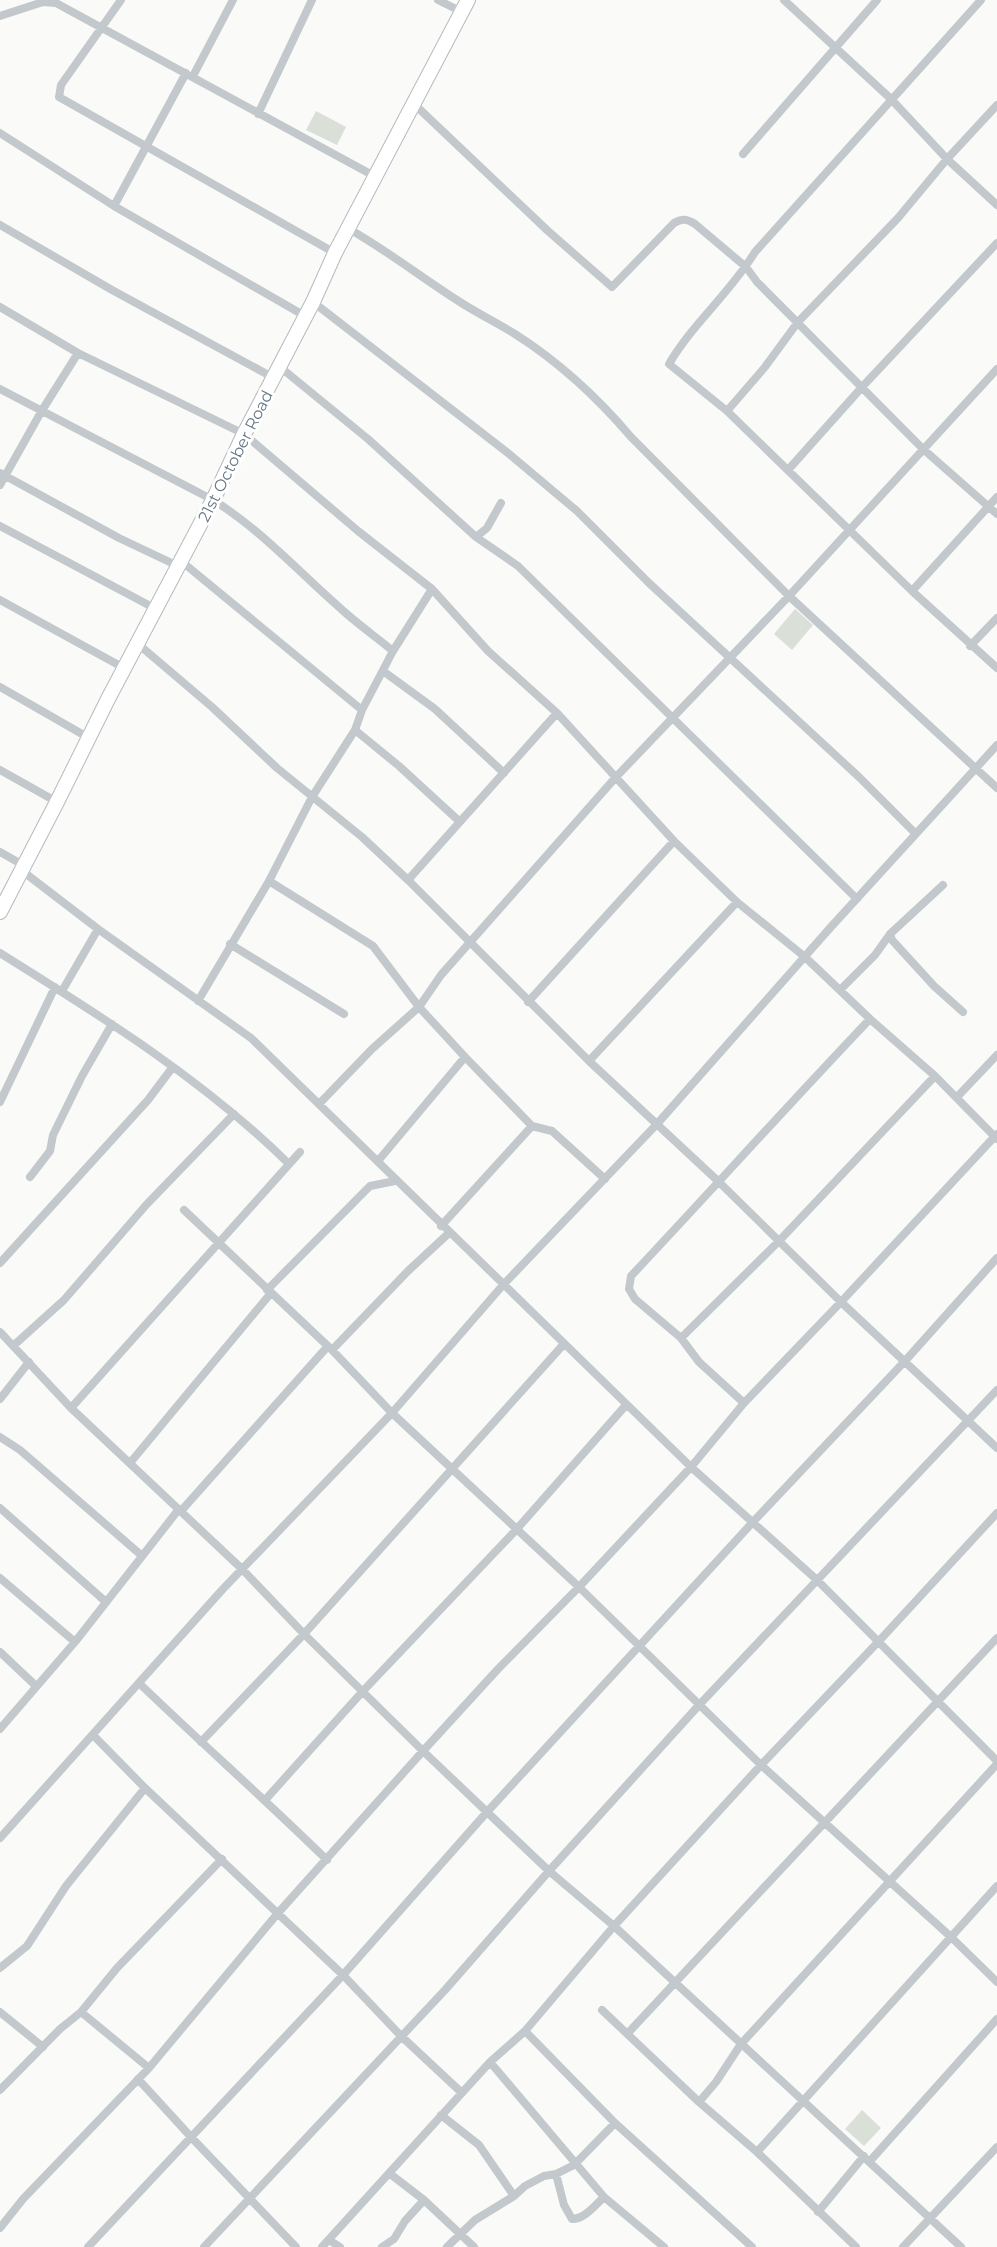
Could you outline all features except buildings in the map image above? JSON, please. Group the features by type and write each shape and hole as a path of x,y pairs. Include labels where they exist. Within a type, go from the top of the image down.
{"main road":[{"name":"21st October Road","path":"0,912 124,668 213,500 244,434 313,302 335,253 465,6"}],"street":[{"path":"121,0 61,85 59,97 335,253"},
{"path":"114,206 233,0"},
{"path":"258,114 312,0"},
{"path":"438,0 465,6"},
{"path":"784,0 891,99 947,159 997,206"},
{"path":"743,154 877,0"},
{"path":"981,0 755,252 746,267 669,364 727,411 912,591 970,646 997,668"},
{"path":"0,16 43,1 56,3 99,29 190,74 258,114 376,177"},
{"path":"414,104 548,231 612,287 667,228 682,219 695,224 746,267 758,282 923,449 997,514"},
{"path":"727,411 765,367 798,322 898,218 947,159 997,105"},
{"path":"0,133 114,206 305,316"},
{"path":"0,225 112,290 277,373 368,439 476,537 518,566 857,899"},
{"path":"349,229 396,257 460,302 514,334 563,368 610,412 789,596 997,788"},
{"path":"788,470 997,243"},
{"path":"313,302 508,453 577,511 629,565 731,657 916,834"},
{"path":"0,308 78,353 244,434 358,531 432,589 488,651 557,713 674,841 737,902 806,957 870,1019 935,1076 996,1137 744,1403 691,1467 423,1751 278,1913 149,2068 23,2199 0,2228"},
{"path":"0,485 2,474 78,353"},
{"path":"319,1104 372,1049 419,1007 441,975 616,777 789,596 997,369"},
{"path":"0,389 231,511 340,608 393,651"},
{"path":"2,474 119,538 179,564 362,710"},
{"path":"912,591 997,497"},
{"path":"476,537 487,528 501,503"},
{"path":"0,526 156,609"},
{"path":"198,1001 269,880 312,797 355,730 362,710 393,651 432,589"},
{"path":"0,600 124,668"},
{"path":"970,646 997,618"},
{"path":"138,644 212,707 277,768 362,837 408,880 589,1061 997,1448"},
{"path":"382,671 435,709 504,772"},
{"path":"0,687 89,738"},
{"path":"408,880 557,713"},
{"path":"355,730 399,766 459,821"},
{"path":"0,1838 242,1569 392,1413 503,1285 657,1124 997,746"},
{"path":"0,770 57,802"},
{"path":"528,1002 674,841"},
{"path":"0,852 98,929 251,1038 626,1405 752,1523 817,1580 997,1762 890,1883 741,2044 716,2082 699,2102"},
{"path":"269,880 373,946 419,1007 532,1126 552,1131 605,1179"},
{"path":"840,990 875,955 890,934 943,885"},
{"path":"589,1061 737,902"},
{"path":"0,1102 58,989 98,929"},
{"path":"890,934 892,940 934,986 963,1012"},
{"path":"230,944 344,1014"},
{"path":"0,953 111,1024 172,1068 234,1114 289,1164"},
{"path":"744,1403 699,1362 681,1338 635,1299 629,1288 631,1276 870,1019"},
{"path":"30,1177 50,1151 53,1135 111,1024"},
{"path":"957,1097 997,1055"},
{"path":"378,1161 465,1057"},
{"path":"0,1263 148,1100 172,1068"},
{"path":"681,1338 779,1241 935,1076"},
{"path":"13,1346 64,1300 147,1204 234,1114"},
{"path":"441,1226 532,1126"},
{"path":"71,1408 300,1152"},
{"path":"130,1463 269,1292 369,1186 396,1181"},
{"path":"184,1210 330,1348 392,1413 579,1587 761,1765 951,1936 997,1982"},
{"path":"2,1723 75,1642 141,1555 180,1510 330,1348 449,1233"},
{"path":"88,2247 343,1975 487,1812 752,1523 905,1361 997,1257"},
{"path":"0,1332 71,1408 242,1569 304,1634 487,1812 549,1871 615,1926 961,2247"},
{"path":"201,1742 304,1634 563,1344"},
{"path":"0,1399 29,1362"},
{"path":"204,2247 445,1990 700,1704 997,1390"},
{"path":"266,1799 363,1691 516,1530 626,1405"},
{"path":"0,1437 20,1450 141,1555"},
{"path":"0,1508 106,1602"},
{"path":"322,2247 490,2062 525,2031 615,1926 761,1765 997,1513"},
{"path":"0,1578 75,1642"},
{"path":"628,2033 997,1638"},
{"path":"0,1652 36,1686"},
{"path":"139,1683 266,1799 327,1860"},
{"path":"93,1735 145,1788 343,1975 401,2036 462,2092"},
{"path":"0,1968 27,1946 66,1886 145,1788"},
{"path":"0,2090 81,2012 117,1968 222,1859"},
{"path":"758,2152 997,1886"},
{"path":"602,2010 699,2102 758,2152 856,2247"},
{"path":"0,2012 43,2047"},
{"path":"81,2012 149,2068"},
{"path":"818,2212 997,2019"},
{"path":"525,2031 615,2123 753,2247"},
{"path":"490,2062 604,2197 664,2247"},
{"path":"138,2079 190,2137 296,2247"},
{"path":"441,2115 479,2145 514,2196"},
{"path":"447,2247 475,2220 514,2196 525,2186 574,2164 615,2123"},
{"path":"903,2247 997,2147"},
{"path":"389,2173 424,2200 474,2247"},
{"path":"556,2174 564,2205 572,2219 584,2216 604,2197"},
{"path":"382,2247 394,2239 405,2220 424,2200"},
{"path":"329,2240 340,2247"}],"shaded area":[{"path":"316,111 346,127 337,145 306,130"},
{"path":"795,609 813,625 792,650 774,634"},
{"path":"862,2110 881,2128 864,2146 845,2129"}]}
